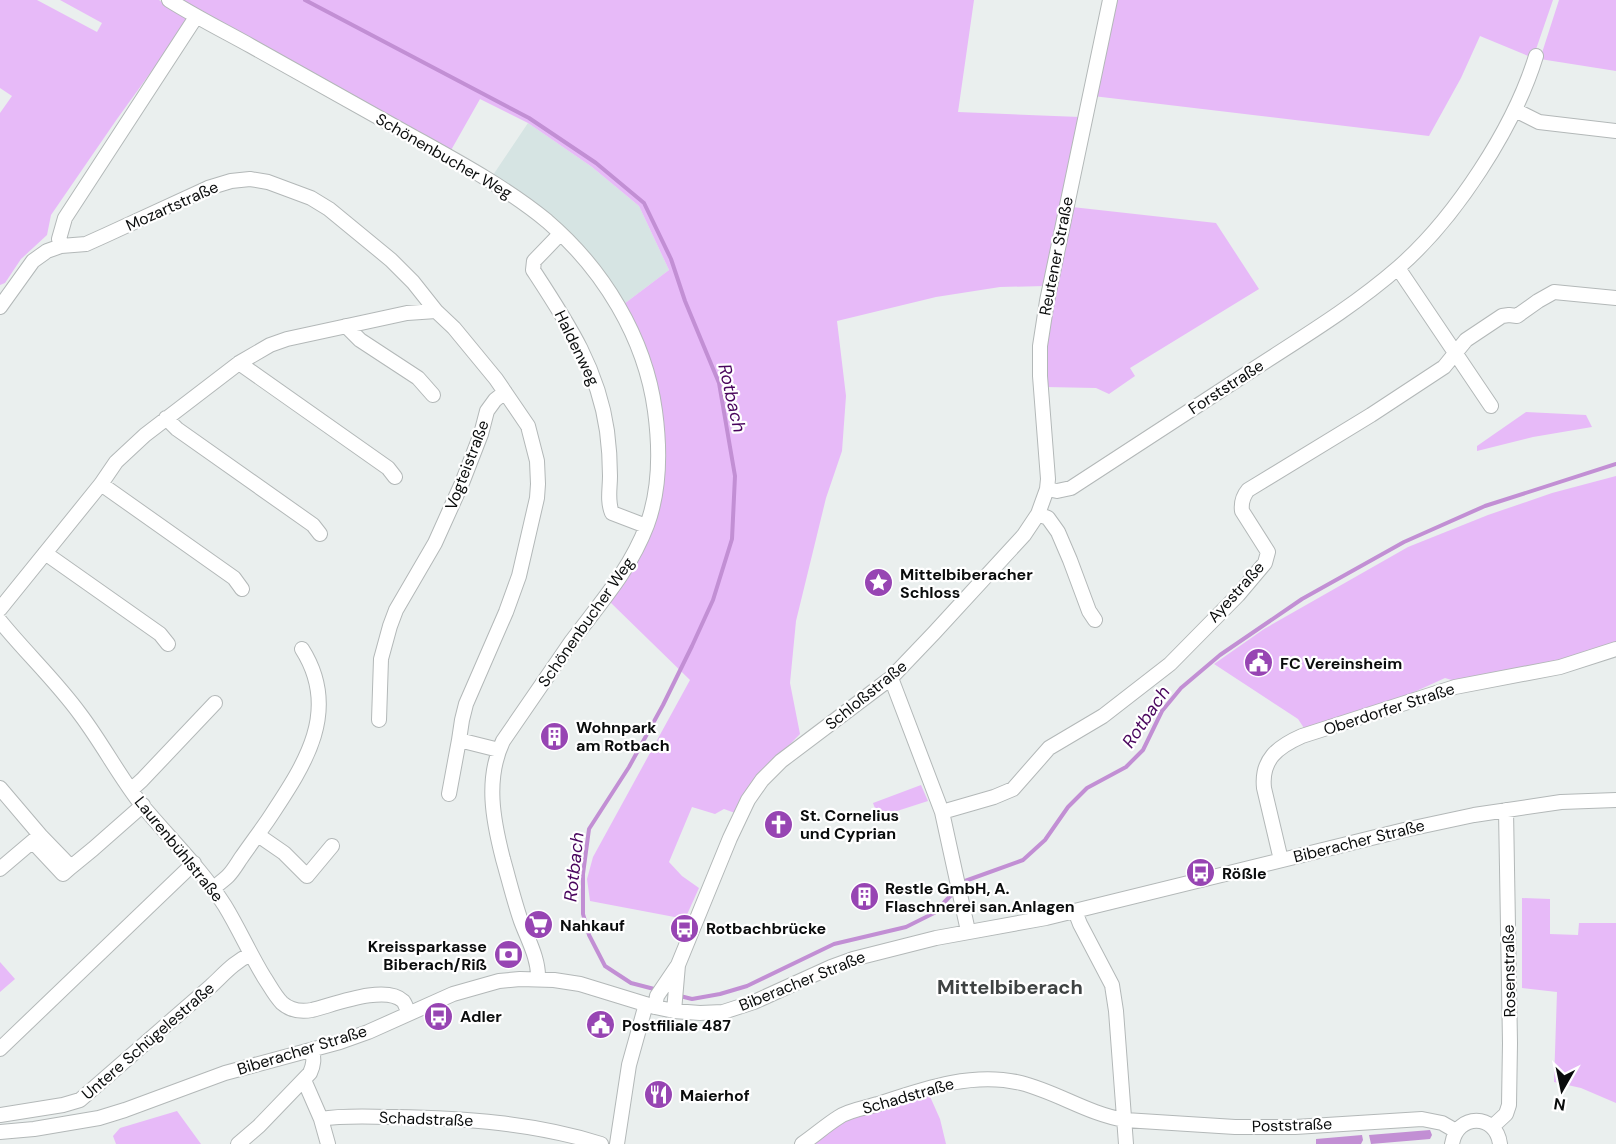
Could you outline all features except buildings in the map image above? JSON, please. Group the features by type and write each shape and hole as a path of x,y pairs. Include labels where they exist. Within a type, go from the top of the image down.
{"street":[{"name":"Schönenbucher Weg","path":"170,0 196,17 447,156 517,198 582,255 597,273 630,329 649,380 656,423 657,454 654,496 646,526 628,566 615,586 510,731 499,750 492,785 493,816 498,840 513,898 537,964 538,979"},
{"name":"Reutener Straße","path":"1038,514 1047,489 1048,468 1042,409 1040,346 1049,289 1110,0"},
{"path":"61,246 59,239 65,218 196,17"},
{"name":"Forststraße","path":"1047,489 1057,491 1071,488 1337,315 1398,268 1432,233 1459,199 1491,151 1515,110 1536,56"},
{"path":"1515,110 1539,122 1616,131"},
{"name":"Mozartstraße","path":"1,303 33,261 47,250 61,246 86,244 218,183 250,179 268,182 311,198 329,209 392,260 454,328 505,392"},
{"name":"Haldenweg","path":"560,234 534,261 533,270 572,329 598,389 604,410 610,457 609,503 612,513 646,526"},
{"path":"1398,268 1491,406"},
{"name":"Ayestraße","path":"942,812 994,797 1012,789 1049,748 1103,716 1170,664 1238,595 1265,563 1268,552 1242,511 1244,494 1248,490 1371,416 1444,367 1466,340 1502,316 1517,316 1551,294 1560,292 1616,298"},
{"path":"0,609 101,484 116,462 166,418 239,363 270,345 287,339 407,313 436,310"},
{"path":"346,326 360,340 418,378 433,395"},
{"path":"239,363 388,468 395,477"},
{"path":"449,794 466,705 514,594 537,498 538,472 528,426 505,392"},
{"name":"Vogteistraße","path":"380,720 381,659 396,610 435,543 462,483 488,411 495,400 505,392"},
{"path":"166,418 177,429 313,525 320,534"},
{"path":"101,484 234,578 242,589"},
{"path":"1038,514 1048,518 1058,532 1089,611 1095,620"},
{"name":"Schloßstraße","path":"664,999 730,838 748,800 762,780 781,761 891,678 1024,535 1038,514"},
{"path":"45,553 159,634 168,644"},
{"name":"Laurenbühlstraße","path":"0,621 58,686 80,714 142,805 214,888 251,954 283,1004 296,1011 312,1010 368,995 383,994 392,995 403,1001 409,1013"},
{"path":"214,888 228,876 258,835 308,756 318,720 317,688 311,663 302,649"},
{"name":"Oberdorfer Straße","path":"1281,860 1263,777 1271,758 1287,743 1311,733 1455,687 1560,667 1616,649"},
{"path":"891,678 942,812 968,931"},
{"path":"131,790 215,703"},
{"path":"459,740 499,750"},
{"path":"0,788 36,838 71,867 142,805"},
{"name":"Biberacher Straße","path":"0,1132 99,1118 225,1073 312,1050 368,1032 453,994 499,981 554,980 664,999 700,1013 723,1012 754,1002 853,958 936,938 1075,911 1404,830 1561,802 1616,800"},
{"name":"Rosenstraße","path":"1492,1127 1506,1114 1509,1105 1506,810"},
{"path":"258,835 284,853 307,876 333,846"},
{"path":"0,869 36,838"},
{"path":"0,1049 194,863"},
{"path":"1075,911 1112,985 1126,1144"},
{"name":"Untere Schügelestraße","path":"0,1115 80,1100 231,966 251,954"},
{"path":"617,1144 630,1065 664,999"},
{"path":"238,1144 304,1080 314,1065 312,1050"},
{"path":"304,1080 321,1119 328,1144"},
{"name":"Schadstraße","path":"802,1144 840,1116 965,1080 1019,1083 1040,1089 1110,1118 1125,1120"},
{"name":"Schadstraße","path":"321,1119 347,1116 477,1120 569,1135 601,1144"},
{"name":"Poststraße","path":"1125,1120 1235,1127 1295,1127 1422,1119 1442,1123 1454,1138 1466,1123 1472,1121 1484,1122 1492,1127"},
{"path":"1492,1127 1498,1134 1500,1144"}],"shaded area":[{"path":"0,0 37,0 97,32 102,23 60,0 159,0 186,19 169,47 51,215 47,235 21,259 5,283 0,285 0,113 12,96 0,88"},
{"path":"177,0 974,0 958,112 1080,117 1045,286 1000,287 936,297 837,321 846,396 842,451 826,498 796,621 790,683 800,734 759,776 735,813 724,809 715,814 692,807 669,862 682,876 699,888 685,919 590,901 587,879 593,857 690,680 610,602 634,566 663,445 624,304 669,270 639,206 592,167 528,123 480,99 450,152"},
{"path":"1116,0 1553,0 1533,58 1480,36 1461,78 1429,136 1093,96"},
{"path":"1559,0 1616,0 1616,71 1540,59"},
{"path":"528,123 592,167 639,206 669,270 624,304 602,271 491,178"},
{"path":"1072,207 1216,223 1259,289 1130,368 1135,376 1109,394 1096,388 1046,387 1045,364 1049,319"},
{"path":"1526,412 1586,415 1592,427 1533,437 1477,451 1477,446"},
{"path":"1616,476 1616,645 1566,660 1455,681 1445,678 1401,698 1306,731 1298,719 1214,664 1264,629 1408,547 1488,515 1552,493"},
{"path":"921,785 928,801 897,811 876,811 873,803"},
{"path":"1522,898 1550,899 1550,934 1578,935 1579,923 1616,923 1616,1103 1581,1088 1554,1082 1557,992 1522,988"},
{"path":"0,962 15,979 0,992"},
{"path":"928,1092 940,1119 946,1144 808,1144 842,1118"},
{"path":"177,1111 201,1144 116,1144 113,1136 120,1128"},
{"path":"1430,1130 1432,1135 1430,1139 1371,1144 1369,1135"},
{"path":"1362,1135 1361,1144 1316,1144 1316,1139"}],"waterway":[{"name":"Rotbach","path":"305,0 529,118 596,163 644,203 671,259 685,301 719,383 735,476 732,539 713,600 663,705 629,767 589,829 583,874 583,914 589,935 605,966 631,983 658,990"},
{"name":"Rotbach","path":"963,884 965,881 1023,860 1045,840 1068,807 1087,788 1126,767 1143,750 1162,711 1181,688 1220,655 1302,599 1404,542 1485,506 1616,464"},
{"name":"Rotbach","path":"680,996 692,999 747,986 834,944 906,927 934,913 955,891"}],"place":[{"name":"Mittelbiberacher Schloss","path":"879,583"},
{"name":"FC Vereinsheim","path":"1259,663"},
{"name":"Wohnpark am Rotbach","path":"555,736"},
{"name":"St. Cornelius und Cyprian","path":"779,824"},
{"name":"Rößle","path":"1201,873"},
{"name":"Restle GmbH, A. Flaschnerei san.Anlagen","path":"864,897"},
{"name":"Nahkauf","path":"539,925"},
{"name":"Rotbachbrücke","path":"685,928"},
{"name":"Kreissparkasse Biberach/Riß","path":"508,955"},
{"name":"Adler","path":"439,1016"},
{"name":"Postfiliale 487","path":"601,1025"},
{"name":"Maierhof","path":"659,1095"}],"district":[{"name":"Mittelbiberach","path":"1010,987"}]}
